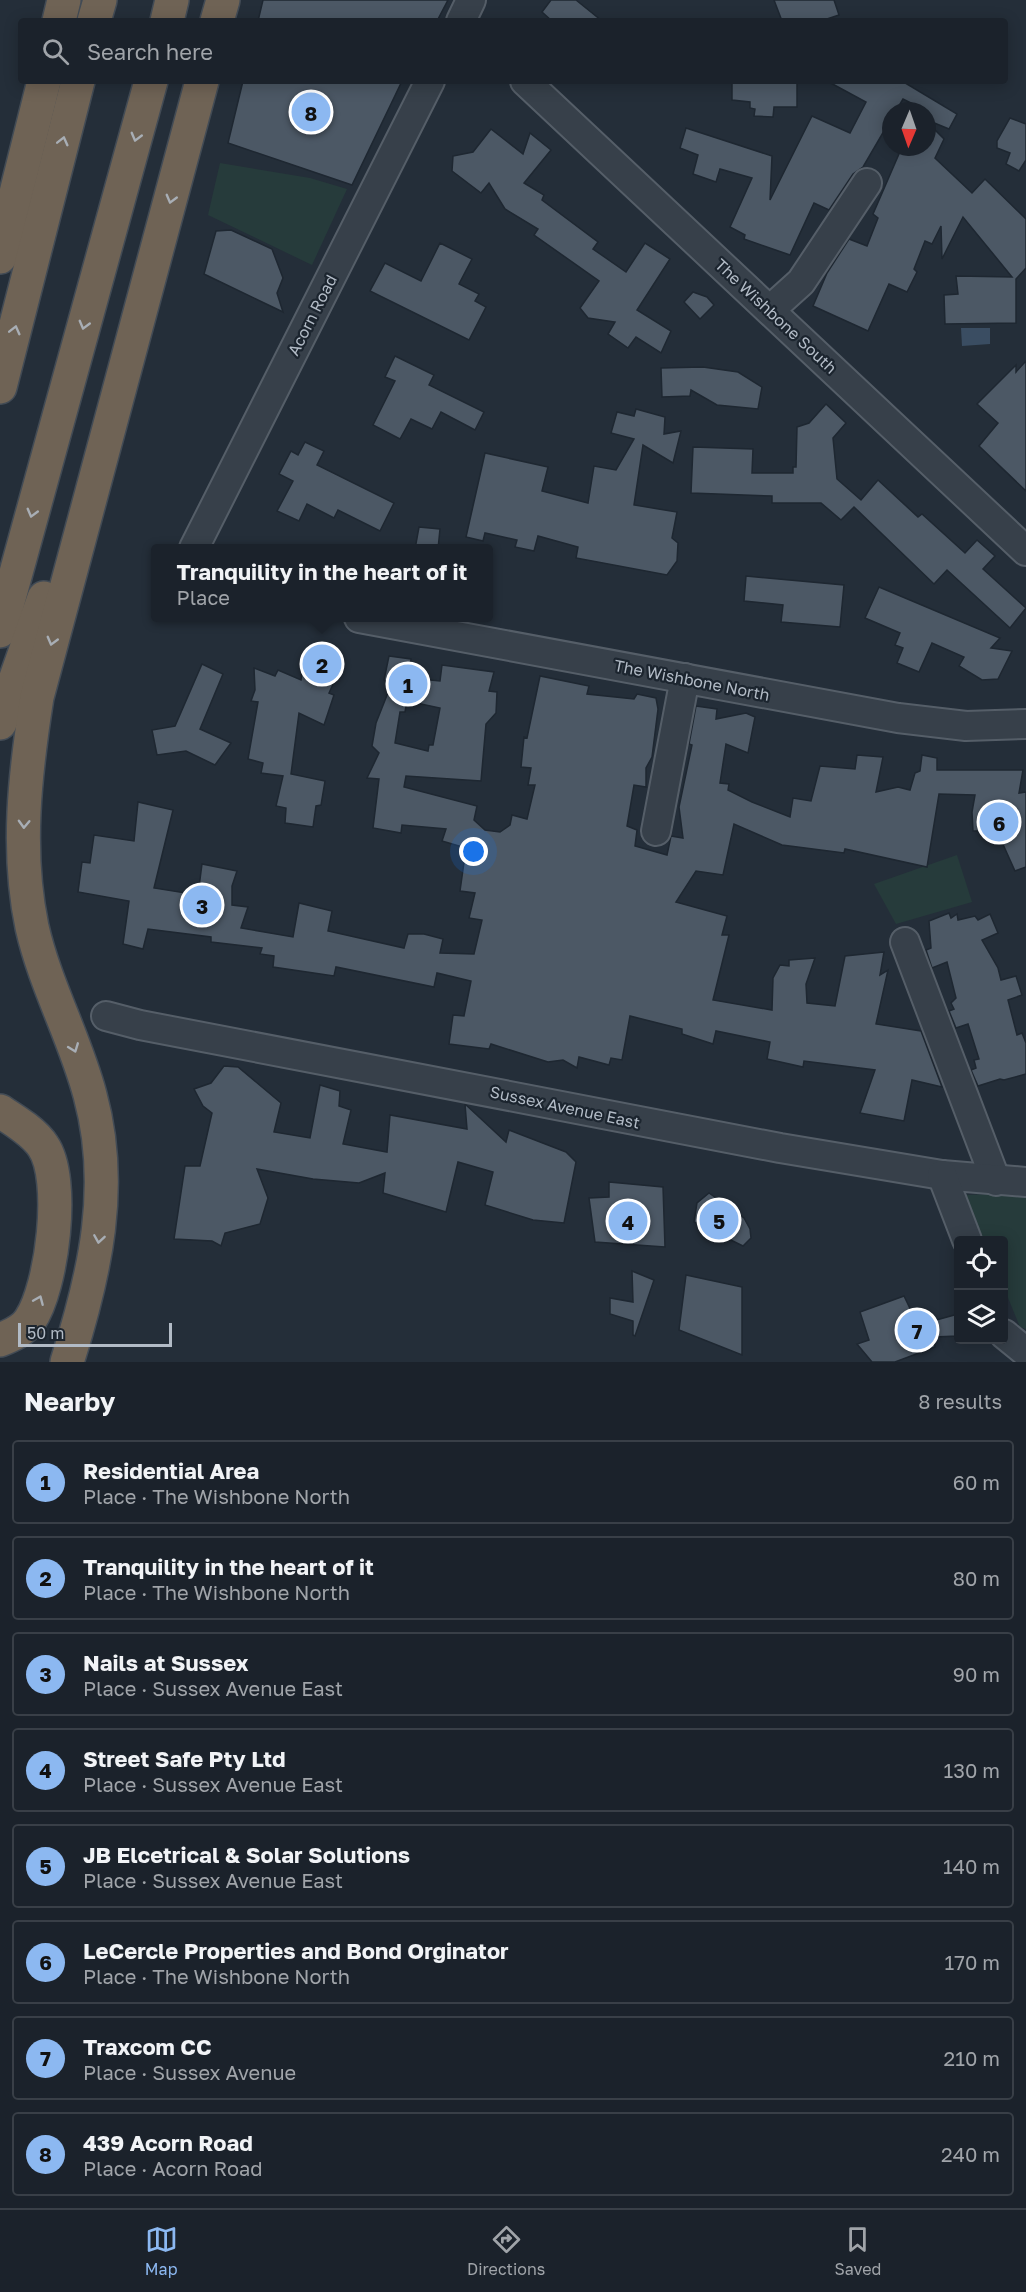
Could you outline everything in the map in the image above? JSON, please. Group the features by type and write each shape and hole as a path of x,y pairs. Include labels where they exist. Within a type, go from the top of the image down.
{"highway":[{"path":"95,18 100,0"},
{"path":"168,18 172,0"},
{"path":"218,18 223,0"},
{"path":"0,210 41,84"},
{"path":"0,257 41,84"},
{"path":"0,387 77,84"},
{"path":"0,631 150,84"},
{"path":"67,1362 99,1243 103,1171 90,1095 33,928 23,849 26,765 38,697 200,84"},
{"path":"0,723 133,341"},
{"path":"0,1111 44,1146 50,1163 54,1190 50,1264 43,1291 30,1321 12,1336 0,1340"}],"street":[{"path":"462,18 471,0"},
{"name":"Acorn Road","path":"197,544 428,84"},
{"name":"The Wishbone South","path":"528,84 771,309 1026,551"},
{"path":"771,309 801,282 867,183"},
{"name":"The Wishbone North","path":"381,622 932,723 989,727 1026,724"},
{"path":"656,831 686,678"},
{"path":"905,942 996,1181"},
{"name":"Sussex Avenue East","path":"106,1016 150,1027 425,1078 613,1118 942,1175 1026,1182"},
{"path":"942,1175 965,1236"},
{"path":"1008,1337 1026,1353 1019,1362"},
{"path":"1006,1344 1011,1362"}],"green space":[{"path":"220,163 310,178 347,189 312,265 208,215"},
{"path":"957,855 972,902 896,924 874,884"},
{"path":"1026,1193 1026,1329 1020,1327 1008,1298 1008,1236 982,1236 964,1195"}],"water":[{"path":"961,328 990,328 990,344 962,346"}],"building":[{"path":"263,0 448,0 439,18 259,18"},
{"path":"551,0 576,0 598,18 549,18 542,12"},
{"path":"774,0 834,0 839,15 830,18 781,18"},
{"path":"242,84 401,84 352,185 228,143"},
{"path":"732,84 797,84 797,107 774,107 773,117 754,116 755,109 750,108 750,102 732,100"},
{"path":"833,84 907,84 957,114 949,129 936,124 936,102 909,102 903,99 901,102 882,102 882,134 863,167 853,174 829,210 814,203 790,255 744,239 745,235 730,227 752,178 720,169 716,182 693,174 698,155 680,148 686,128 772,156 770,200 812,116 850,133 866,102"},
{"path":"1010,118 1026,124 1026,160 1019,171 1006,164 1010,153 997,148 997,141"},
{"path":"491,129 523,154 530,133 551,150 524,183 544,195 542,200 598,242 593,249 626,272 645,243 670,259 637,310 671,331 661,353 636,337 628,348 608,334 615,322 588,318 580,308 599,281 534,235 538,229 505,209 489,183 481,193 452,171 453,156 473,152"},
{"path":"936,131 944,139 936,156"},
{"path":"898,156 936,156 935,158 972,193 985,179 1026,219 1026,268 1016,279 1016,323 945,324 944,295 958,294 956,276 1012,277 963,217 942,259 941,226 932,244 925,241 914,269 917,272 907,292 889,284 868,331 813,306 827,273 849,239 867,246 878,218 873,214"},
{"path":"231,230 272,249 283,278 277,293 283,312 204,274 216,231"},
{"path":"440,243 472,259 459,284 479,294 475,301 486,307 469,340 370,291 385,263 421,281"},
{"path":"693,292 707,297 714,305 700,319 684,302"},
{"path":"395,356 434,375 429,385 484,412 475,430 441,412 432,429 411,419 400,439 373,425 395,381 385,377"},
{"path":"1026,361 1026,491 979,446 998,423 977,404 1016,365 1016,372"},
{"path":"703,367 738,372 762,387 758,409 717,405 691,390 690,396 662,397 661,368"},
{"path":"826,404 846,423 833,438 837,479 861,500 878,480 918,517 922,514 965,553 977,540 995,556 983,569 1026,608 1010,628 947,570 934,584 854,507 841,520 821,503 772,503 772,496 691,493 693,447 753,449 752,473 793,473 793,467 796,467 797,427 809,423"},
{"path":"636,409 665,417 664,434 681,431 673,463 643,445 634,505 677,512 672,538 678,543 677,561 667,575 576,558 578,547 538,536 534,551 515,547 517,540 485,533 483,541 466,537 485,453 548,467 542,491 588,503 594,466 616,470 634,439 611,433 617,412 634,416"},
{"path":"305,442 324,451 317,465 394,503 380,531 338,510 334,518 307,504 299,521 277,511 293,481 279,474 291,451 298,455"},
{"path":"419,527 440,529 438,544 416,544"},
{"path":"746,576 844,585 840,627 781,622 783,605 744,601"},
{"path":"879,587 1000,638 991,648 1012,651 998,679 982,680 959,666 964,657 932,643 919,672 897,663 903,648 895,645 900,633 865,618"},
{"path":"305,653 340,659 340,669 329,693 334,695 324,725 299,713 291,774 325,781 321,805 316,806 313,827 285,823 286,808 276,806 283,776 261,773 263,763 248,759 258,702 251,701 255,690 254,668 275,676 278,670 301,680"},
{"path":"389,656 411,659 409,678 440,681 442,665 494,672 489,691 497,692 496,713 486,724 481,781 406,776 404,787 477,806 474,820 485,830 500,832 510,825 512,815 527,819 535,785 528,785 531,768 521,767 524,737 527,738 540,676 589,686 587,694 634,699 637,694 656,698 658,709 652,757 646,768 646,787 634,785 627,826 637,830 635,846 667,855 671,836 683,838 679,807 692,745 689,744 696,706 717,709 716,719 746,713 755,717 748,753 726,744 720,783 729,784 728,790 752,802 790,817 793,798 811,801 820,766 855,769 857,755 883,757 876,792 898,787 910,790 915,773 920,771 922,755 937,758 937,770 1023,770 1019,793 1026,792 1026,867 1015,871 997,831 973,831 972,812 975,795 939,794 927,867 845,849 844,853 782,845 734,824 723,875 696,871 676,902 727,916 722,935 729,935 713,1000 772,1010 773,978 780,965 789,966 789,960 815,958 806,984 807,1003 835,1006 845,956 884,952 880,975 888,970 876,1024 921,1031 942,1087 912,1080 904,1121 860,1113 875,1070 804,1061 803,1067 767,1059 770,1042 716,1031 713,1044 682,1034 682,1029 630,1016 622,1060 611,1058 609,1065 579,1057 577,1068 563,1060 548,1062 491,1044 489,1049 449,1044 453,1015 464,1016 471,981 437,973 434,987 336,967 334,976 273,967 274,956 260,954 262,948 211,942 211,937 148,929 143,949 123,944 129,901 78,892 82,862 90,863 94,835 134,841 138,802 173,810 154,888 198,895 202,864 237,871 232,886 232,905 248,907 241,928 293,937 299,903 332,911 328,931 404,948 408,934 424,934 443,939 440,953 474,954 482,920 469,918 475,893 460,891 466,848 442,841 446,829 402,825 401,833 373,828 379,779 367,778 379,753 372,746 376,723 391,685 384,680","holes":["407,701 440,708 433,745 429,745 428,751 395,743 400,712 405,712"]},
{"path":"202,664 223,674 200,729 231,743 215,765 186,751 157,755 152,730 175,726"},
{"path":"949,913 951,918 957,914 958,920 975,916 978,920 990,914 998,933 982,940 998,968 1001,980 1016,976 1022,995 1008,1000 1017,1035 1022,1033 1026,1043 1026,1074 978,1086 971,1070 976,1068 974,1060 979,1059 968,1024 956,1028 949,1011 954,1009 951,1003 956,998 947,962 932,968 926,950 931,948 929,921"},
{"path":"224,1066 238,1067 281,1103 274,1132 310,1138 320,1085 340,1091 339,1106 351,1110 343,1144 387,1152 390,1115 467,1129 465,1104 506,1142 509,1130 566,1152 576,1162 564,1223 533,1220 485,1205 493,1172 458,1162 446,1212 383,1193 385,1173 359,1183 313,1179 257,1169 268,1198 260,1224 225,1233 221,1246 212,1241 174,1239 185,1166 200,1166 212,1113 203,1106 194,1089 211,1083"},
{"path":"609,1182 663,1187 665,1247 595,1242 589,1198 609,1197"},
{"path":"709,1193 744,1218 750,1229 751,1238 743,1246 694,1222 697,1203"},
{"path":"632,1271 654,1280 635,1336 633,1335 633,1321 610,1314 610,1298 633,1302"},
{"path":"686,1275 742,1287 742,1355 679,1330"},
{"path":"904,1296 918,1325 954,1315 954,1336 934,1337 935,1347 895,1362 872,1362 857,1344 869,1340 860,1312"}],"place":[{"name":"439 Acorn Road","path":"311,112"},
{"name":"Tranquility in the heart of it","path":"322,664"},
{"name":"Residential Area","path":"408,684"},
{"name":"LeCercle Properties and Bond Orginator","path":"999,822"},
{"name":"Nails at Sussex","path":"202,905"},
{"name":"JB Elcetrical & Solar Solutions","path":"719,1220"},
{"name":"Street Safe Pty Ltd","path":"628,1221"},
{"name":"Traxcom CC","path":"917,1330"}]}
